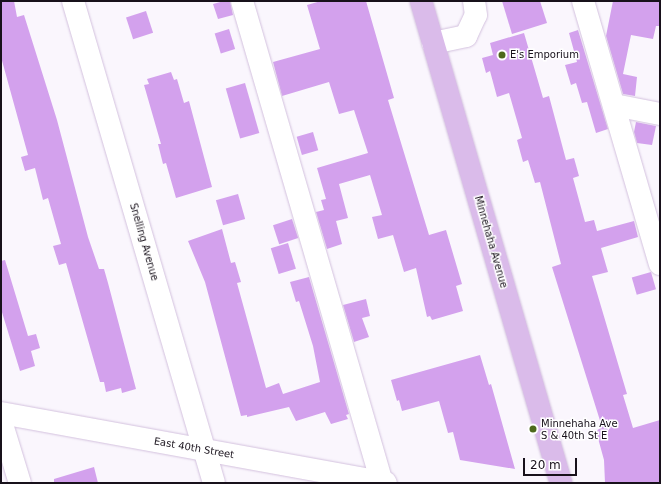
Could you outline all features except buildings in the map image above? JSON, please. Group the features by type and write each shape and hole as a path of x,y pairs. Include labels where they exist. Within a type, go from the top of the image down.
{"main road":[{"name":"Minnehaha Avenue","path":"421,1 561,483"}],"street":[{"name":"Snelling Avenue","path":"74,1 214,483"},
{"path":"242,1 384,483"},
{"path":"433,43 466,36 476,15 474,1"},
{"path":"583,1 660,264"},
{"path":"614,105 660,114"},
{"name":"East 40th Street","path":"1,413 384,483"},
{"path":"1,421 20,483"}],"place":[{"name":"E's Emporium","path":"502,55"},
{"name":"Minnehaha Ave S & 40th St E","path":"533,429"}]}
